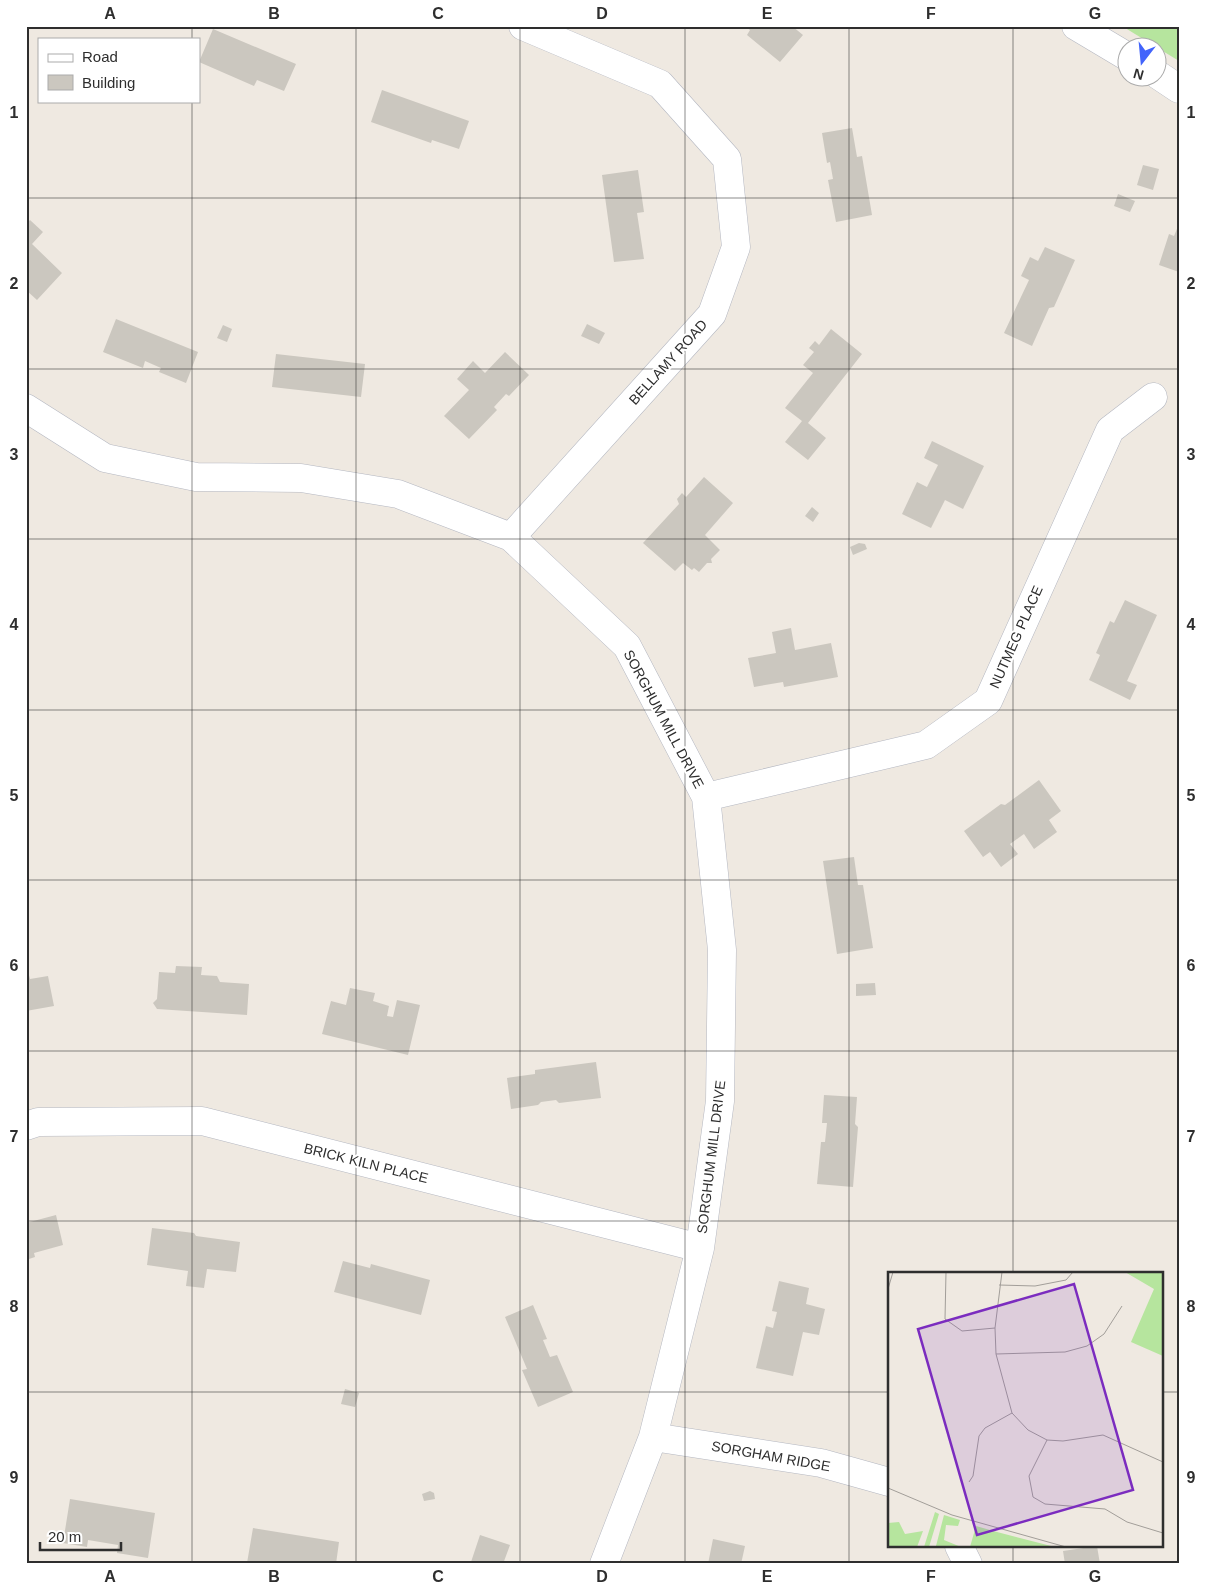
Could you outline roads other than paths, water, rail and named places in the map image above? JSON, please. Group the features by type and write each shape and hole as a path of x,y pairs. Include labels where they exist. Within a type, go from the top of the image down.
{"street":[{"name":"BELLAMY ROAD","path":"511,537 712,314 736,247 727,159 660,84 523,26"},
{"path":"1076,26 1118,51"},
{"path":"1168,82 1179,89"},
{"name":"NUTMEG PLACE","path":"706,797 926,745 988,701 1110,430 1153,397"},
{"name":"SORGHUM MILL DRIVE","path":"26,408 105,458 196,477 300,478 398,494 511,537 627,646 706,797 722,950 720,1101 700,1248 652,1437 604,1564"},
{"name":"BRICK KILN PLACE","path":"26,1126 38,1122 202,1121 700,1248"},
{"name":"SORGHAM RIDGE","path":"652,1437 821,1463 888,1482"},
{"path":"960,1548 968,1564"}]}
